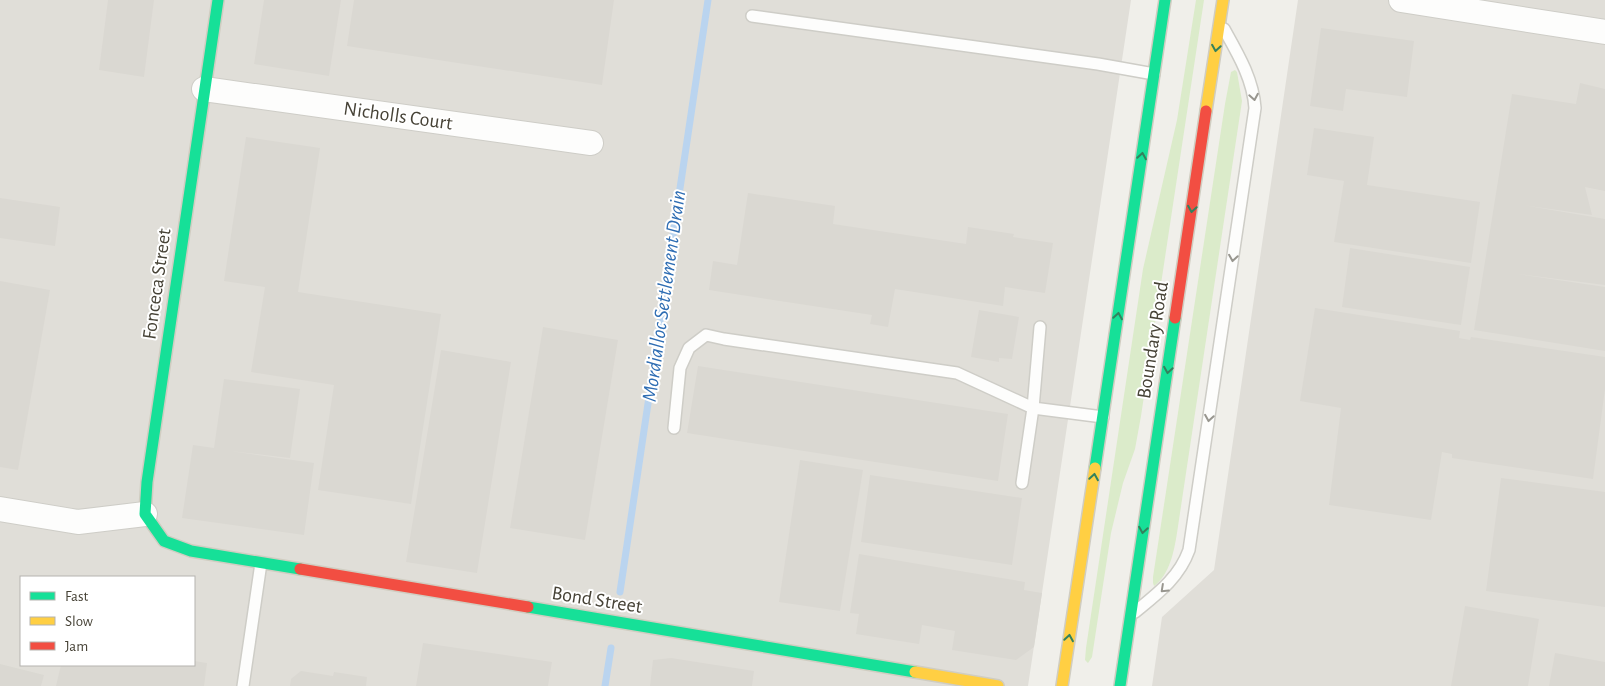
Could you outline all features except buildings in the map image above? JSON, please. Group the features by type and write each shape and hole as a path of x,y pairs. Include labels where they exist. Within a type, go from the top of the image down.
{"street":[{"name":"Fonceca Street","path":"145,514 147,482 218,0"},
{"name":"Boundary Road","path":"1062,686 1165,0"},
{"name":"Boundary Road","path":"1120,686 1223,0"},
{"path":"1401,0 1605,32"},
{"name":"Nicholls Court","path":"204,89 592,143"},
{"path":"0,509 78,522 145,514"},
{"name":"Bond Street","path":"145,514 164,540 190,551 998,686"}],"lane":[{"path":"752,16 1098,64 1154,74"},
{"path":"1130,617 1166,588 1180,571 1189,550 1194,521 1255,108 1251,86 1243,64 1220,21"},
{"path":"1022,483 1033,408 1040,327"},
{"path":"674,428 680,368 689,348 706,335 957,374 1033,408 1103,417"},
{"path":"243,686 261,563"}],"shaded area":[{"path":"0,0 1131,0 1028,686 0,686"},
{"path":"1298,0 1605,0 1605,686 1152,686 1162,617 1214,570"}],"green space":[{"path":"1196,0 1204,0 1141,416 1135,449 1123,483 1111,533 1092,657 1088,663 1085,660 1086,648 1143,269 1177,120"},
{"path":"1235,70 1237,72 1242,101 1177,533 1168,569 1154,586 1153,577 1225,104 1231,72"}],"waterway":[{"name":"Mordialloc Settlement Drain","path":"620,592 708,0"},
{"name":"Mordialloc Settlement Drain","path":"605,686 611,648"}],"traffic: fast":[{"path":"218,0 147,482 145,514 164,541 191,551 300,569"},
{"path":"1095,468 1165,0"},
{"path":"1120,686 1175,318"},
{"path":"528,607 915,672"}],"traffic: slow":[{"path":"1206,111 1223,0"},
{"path":"1062,686 1095,468"},
{"path":"915,672 998,686"}],"traffic: jam":[{"path":"1175,318 1206,111"},
{"path":"300,569 528,607"}]}
